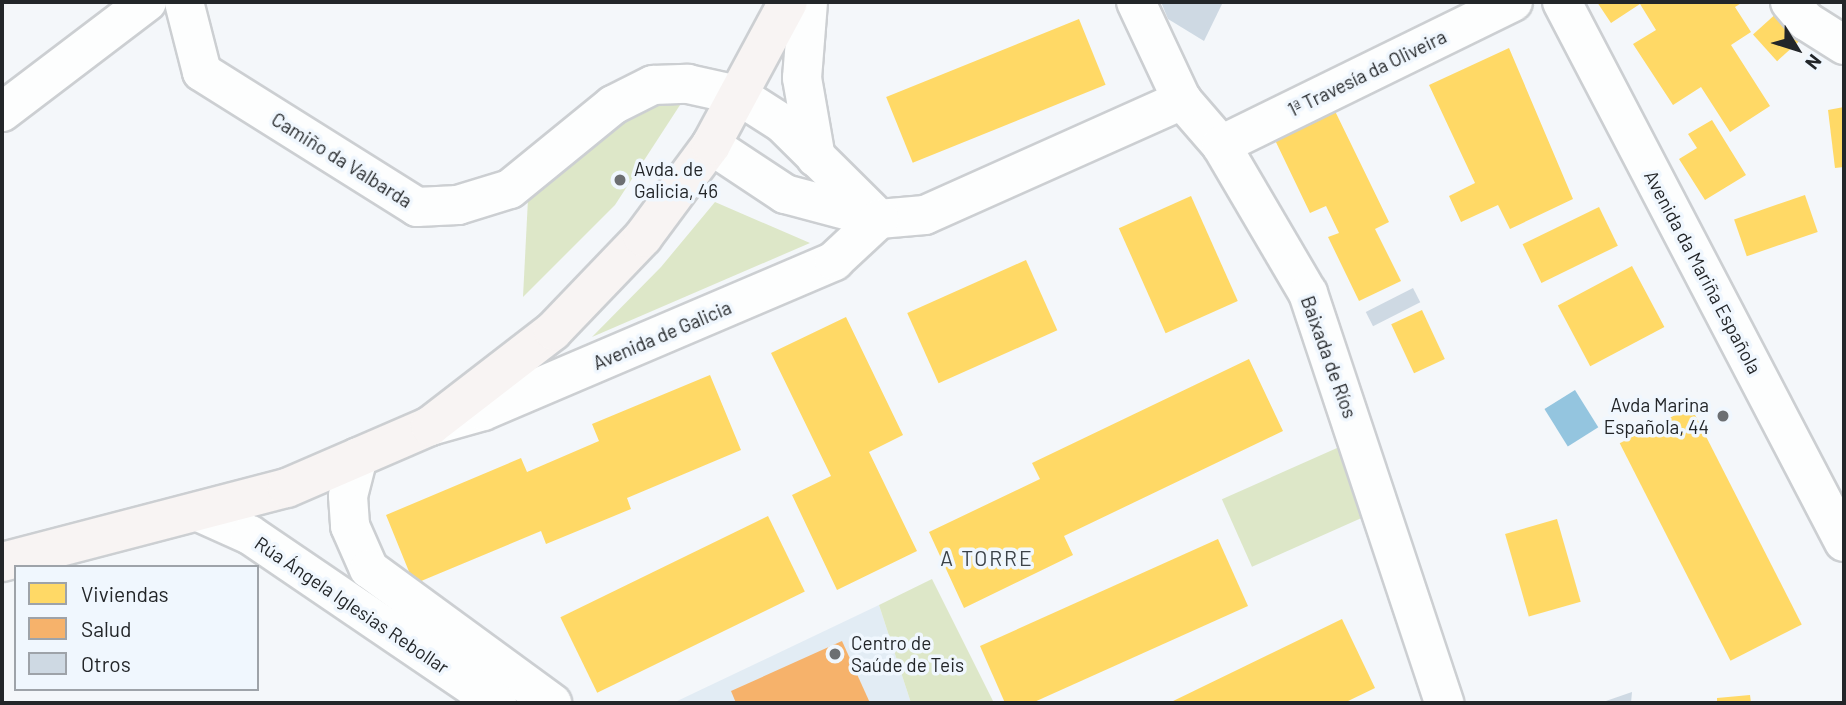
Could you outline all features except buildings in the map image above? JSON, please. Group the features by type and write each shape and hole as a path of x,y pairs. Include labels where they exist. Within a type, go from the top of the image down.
{"main road":[{"name":"Avenida de Galicia","path":"2,562 203,514 358,457 430,426 552,331 643,237 711,145 788,2"}],"street":[{"path":"2,112 147,2"},
{"name":"Camiño da Valbarda","path":"184,2 202,72 417,207 458,205 510,190 613,105 653,85 738,94"},
{"path":"808,2 802,78 816,158"},
{"name":"Baixada de Ríos","path":"1136,2 1182,100 1221,145 1308,293 1437,701"},
{"name":"1ª Travesía da Oliveira","path":"1221,145 1514,2"},
{"name":"Avenida da Mariña Española","path":"1562,2 1844,542"},
{"path":"1790,2 1806,22 1844,45"},
{"path":"738,94 782,123 879,219"},
{"path":"711,145 785,194 879,219 925,215 1182,100"},
{"name":"Avenida de Galicia","path":"430,426 483,411 834,261 879,219"},
{"name":"Rúa Ángela Iglesias Rebollar","path":"358,457 348,496 350,526 369,569 552,703"},
{"name":"Rúa Ángela Iglesias Rebollar","path":"203,514 250,535 496,703"}],"shaded area":[{"name":"Centro de Saúde de Teis","path":"879,605 911,703 673,703"}],"green space":[{"path":"651,100 680,105 615,205 523,297 528,199 560,164"},
{"path":"715,202 810,243 592,337 661,267"},
{"path":"1337,448 1367,516 1252,567 1222,499"},
{"path":"932,579 994,703 911,703 879,605"}],"water":[{"path":"1575,390 1598,427 1568,446 1544,409"}],"place":[{"name":"Avda. de Galicia, 46","path":"620,180"},
{"name":"Avda Marina Española, 44","path":"1723,416"},
{"name":"Centro de Saúde de Teis","path":"835,654"}],"district":[{"name":"A TORRE","path":"987,558"}]}
